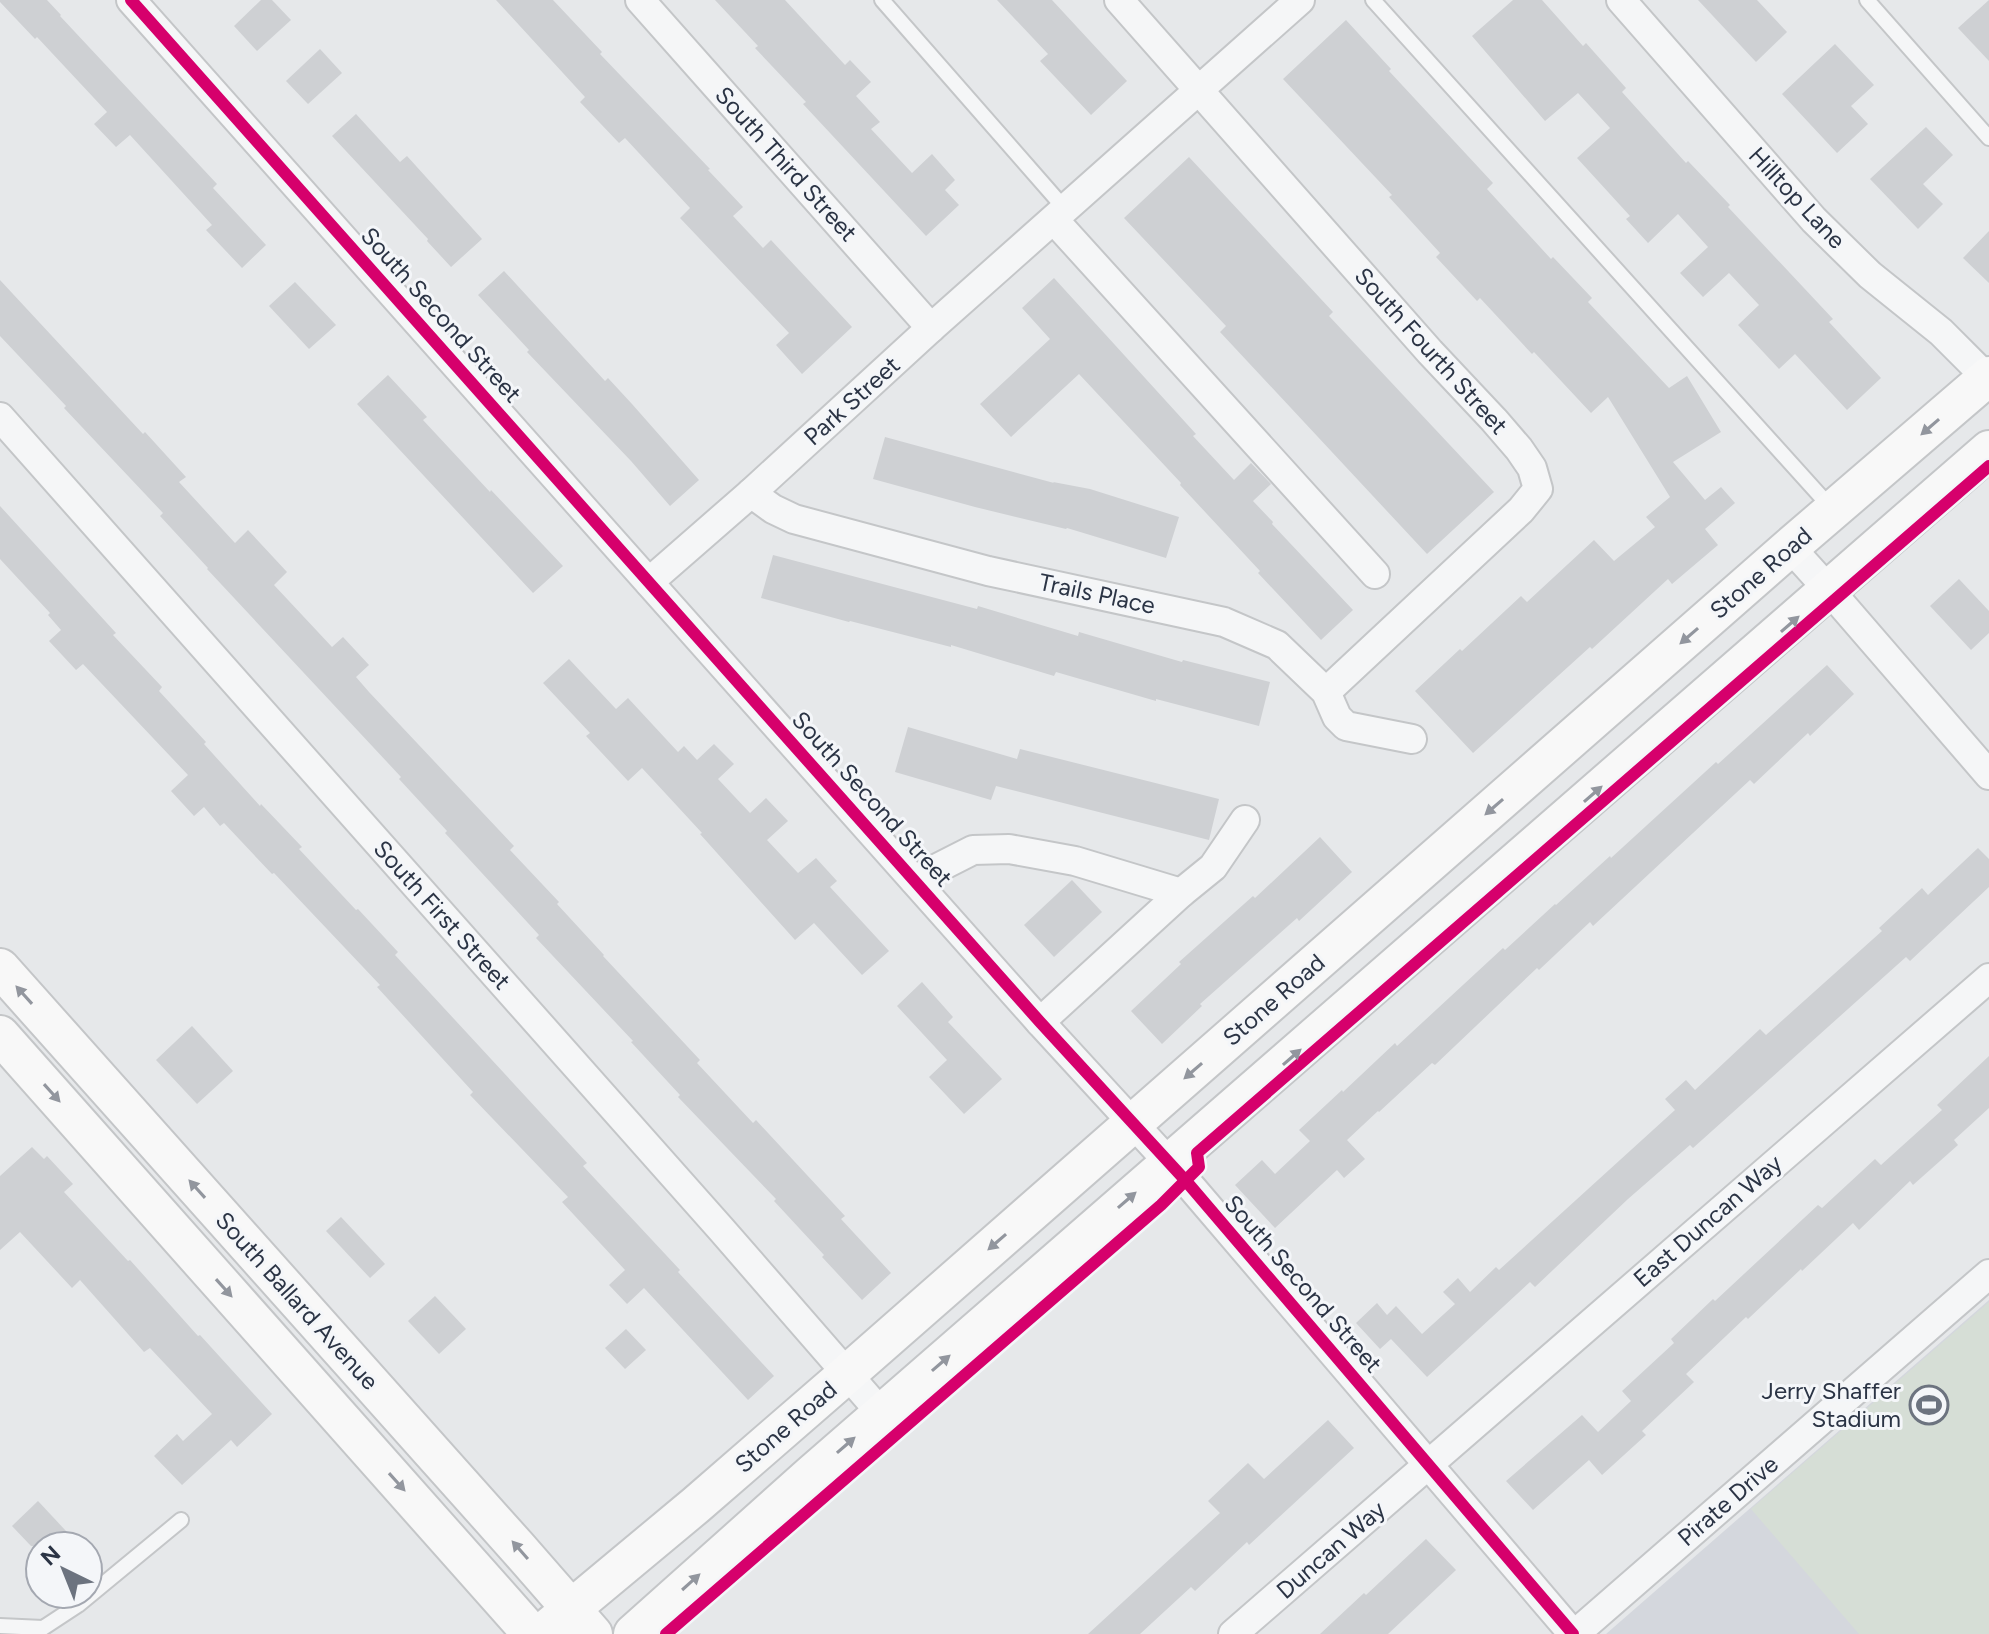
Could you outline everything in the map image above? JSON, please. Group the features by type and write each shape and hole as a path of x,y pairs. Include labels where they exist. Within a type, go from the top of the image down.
{"main road":[{"name":"Stone Road","path":"559,1626 1790,547 1988,378"},
{"path":"633,1634 1989,450"},
{"name":"South Ballard Avenue","path":"0,968 559,1626"},
{"name":"South Ballard Avenue","path":"0,1035 559,1626"}],"street":[{"name":"South Second Street","path":"131,0 1169,1163 1574,1634"},
{"name":"South Third Street","path":"640,0 931,328"},
{"name":"South Fourth Street","path":"1119,0 1502,430 1532,468 1538,489 1521,510 1326,692"},
{"name":"Park Street","path":"649,582 1300,0"},
{"name":"Hilltop Lane","path":"1621,0 1814,220 1870,275 1941,332 1988,378"},
{"path":"1060,215 1375,574"},
{"name":"South First Street","path":"0,417 882,1414"},
{"name":"Trails Place","path":"751,493 794,519 988,571 1224,622 1277,645 1326,692 1337,717 1346,726 1412,739"},
{"path":"1790,547 1989,775"},
{"path":"1040,1022 1213,867 1245,820"},
{"path":"914,880 973,850 1009,849 1075,861 1181,893"},
{"name":"East Duncan Way","path":"1429,1465 1989,978"},
{"name":"Pirate Drive","path":"1574,1634 1989,1274"},
{"name":"Duncan Way","path":"1233,1634 1429,1465"}],"lane":[{"path":"882,0 1060,215"},
{"path":"1373,0 1833,510"},
{"path":"1867,0 1989,138"},
{"path":"0,1626 43,1628 78,1605 181,1520"}],"shaded area":[{"name":"Jerry Shaffer Stadium","path":"1989,1300 1989,1634 1606,1634"},
{"name":"Jerry Shaffer Stadium","path":"1989,1302 1989,1634 1859,1634 1751,1509"}],"building":[{"path":"0,0 47,0 217,184 213,188 266,245 242,268 206,230 212,225 130,135 116,147 94,124 107,112"},
{"path":"261,0 272,0 291,20 257,51 234,26"},
{"path":"496,0 553,0 743,207 733,216 763,248 771,240 852,327 802,374 776,345 789,333 680,218 690,208 625,138 619,143 580,102 585,97"},
{"path":"715,0 785,0 845,65 850,60 871,82 856,96 880,122 871,129 912,173 932,154 955,180 945,190 959,205 926,236 803,104 806,102"},
{"path":"997,0 1052,0 1127,81 1091,115 1040,61 1048,54"},
{"path":"1513,0 1542,0 1583,46 1586,43 1626,88 1622,92 1833,319 1829,322 1881,378 1847,410 1795,354 1779,369 1738,325 1759,305 1729,273 1703,297 1680,273 1708,247 1678,214 1648,243 1626,219 1630,216 1577,158 1610,128 1578,93 1545,121 1472,36"},
{"path":"1698,0 1757,0 1787,32 1756,62"},
{"path":"1989,0 1989,61 1958,28"},
{"path":"1346,20 1493,183 1487,189 1551,259 1553,257 1592,298 1588,302 1669,388 1687,376 1721,432 1673,462 1705,500 1721,487 1735,503 1705,529 1718,545 1672,584 1668,579 1473,753 1415,691 1521,596 1527,602 1594,540 1614,561 1655,527 1646,517 1670,497 1608,397 1591,413 1534,352 1532,354 1480,298 1477,301 1436,257 1440,253 1389,197 1392,195 1283,79"},
{"path":"1835,44 1874,85 1851,106 1868,124 1837,153 1782,94"},
{"path":"320,49 342,73 308,104 286,81"},
{"path":"356,114 400,162 407,156 482,239 451,267 332,136"},
{"path":"1926,127 1953,155 1923,184 1943,204 1918,229 1870,179"},
{"path":"1189,157 1333,312 1329,316 1494,492 1427,554 1220,332 1226,326 1124,218"},
{"path":"1989,231 1989,283 1963,258"},
{"path":"504,271 605,381 608,378 699,480 670,506 478,295"},
{"path":"1054,278 1234,480 1251,463 1271,484 1253,501 1353,610 1321,640 1079,374 1011,437 980,404 1050,339 1022,308"},
{"path":"0,280 186,477 179,482 235,543 248,530 287,572 274,585 332,647 343,637 369,665 356,677 514,846 510,850 700,1060 697,1063 753,1123 756,1120 845,1216 841,1219 891,1273 862,1300 774,1201 776,1199 678,1097 680,1095 633,1041 536,938 539,935 445,833 447,831 399,779 401,777 207,569 160,516 163,513 0,336"},
{"path":"295,282 336,325 309,349 269,306"},
{"path":"388,375 427,417 423,420 563,566 533,593 357,404"},
{"path":"885,437 1054,483 1090,489 1179,517 1166,558 1067,528 873,479"},
{"path":"0,506 116,633 113,635 162,687 159,691 206,742 204,744 398,952 395,955 587,1163 583,1166 774,1376 748,1400 644,1288 627,1304 609,1285 625,1270 562,1202 568,1197 470,1095 473,1092 377,987 380,985 224,823 220,826 204,807 194,816 171,791 188,775 83,664 76,670 49,641 61,630 48,615 50,613 0,559"},
{"path":"773,555 977,609 978,606 1078,636 1079,632 1182,662 1270,682 1259,726 1056,672 1054,676 951,645 761,598"},
{"path":"1959,579 1989,611 1989,633 1971,650 1930,606"},
{"path":"569,659 616,709 628,698 678,752 684,746 697,760 714,744 734,764 718,779 750,813 766,798 788,821 767,840 798,873 816,858 837,881 830,887 889,951 862,975 814,923 795,940 642,768 628,781 586,736 590,733 543,683"},
{"path":"1827,665 1854,694 1754,784 1750,780 1593,926 1590,922 1435,1065 1432,1063 1378,1111 1347,1140 1365,1159 1344,1178 1337,1170 1275,1228 1235,1185 1262,1160 1275,1174 1310,1141 1299,1130 1342,1090 1395,1043 1397,1046 1503,948 1505,950 1611,858"},
{"path":"908,727 1017,759 1020,749 1219,799 1209,840 996,786 991,800 895,772"},
{"path":"1320,837 1352,872 1200,1004 1202,1006 1162,1044 1131,1011 1181,964 1179,962 1253,896 1255,898"},
{"path":"1978,848 1989,859 1989,887 1910,961 1906,957 1693,1148 1690,1145 1628,1199 1535,1287 1530,1282 1427,1377 1391,1339 1380,1349 1356,1323 1377,1303 1387,1315 1396,1306 1422,1334 1455,1304 1443,1292 1458,1278 1470,1292 1496,1267 1499,1270 1675,1110 1665,1099 1686,1080 1695,1090 1760,1029 1766,1035 1882,931 1879,928 1922,888 1928,895"},
{"path":"1072,880 1102,912 1054,957 1024,925"},
{"path":"922,982 953,1017 948,1022 1002,1079 964,1114 929,1077 947,1060 897,1006"},
{"path":"192,1026 233,1071 197,1104 156,1060"},
{"path":"1989,1056 1989,1108 1954,1140 1958,1145 1913,1185 1910,1181 1859,1230 1853,1223 1748,1319 1746,1317 1686,1374 1694,1382 1642,1431 1646,1435 1602,1475 1589,1460 1533,1510 1506,1481 1582,1415 1598,1432 1631,1401 1622,1391 1674,1343 1671,1339 1818,1205 1822,1208 1875,1159 1881,1165 1942,1110 1937,1105"},
{"path":"32,1147 44,1159 47,1156 73,1184 64,1192 272,1414 237,1447 231,1440 182,1485 154,1456 177,1434 183,1441 212,1414 150,1348 144,1352 80,1280 72,1288 20,1232 0,1250 0,1176"},
{"path":"341,1217 385,1264 370,1278 326,1231"},
{"path":"435,1296 466,1329 439,1354 408,1321"},
{"path":"626,1329 646,1350 625,1369 605,1348"},
{"path":"1328,1420 1354,1448 1249,1545 1247,1542 1195,1591 1191,1587 1140,1634 1088,1634 1220,1513 1208,1501 1248,1463 1264,1479"},
{"path":"38,1501 65,1530 24,1530 24,1539 12,1526"},
{"path":"1426,1539 1456,1570 1388,1634 1320,1634 1364,1593 1366,1595"}],"cycle path":[{"path":"131,0 1040,1022 1186,1181 1573,1634"},
{"path":"666,1634 1161,1205 1199,1167 1197,1153 1989,466"}],"place":[{"name":"Jerry Shaffer Stadium","path":"1929,1405"}]}
